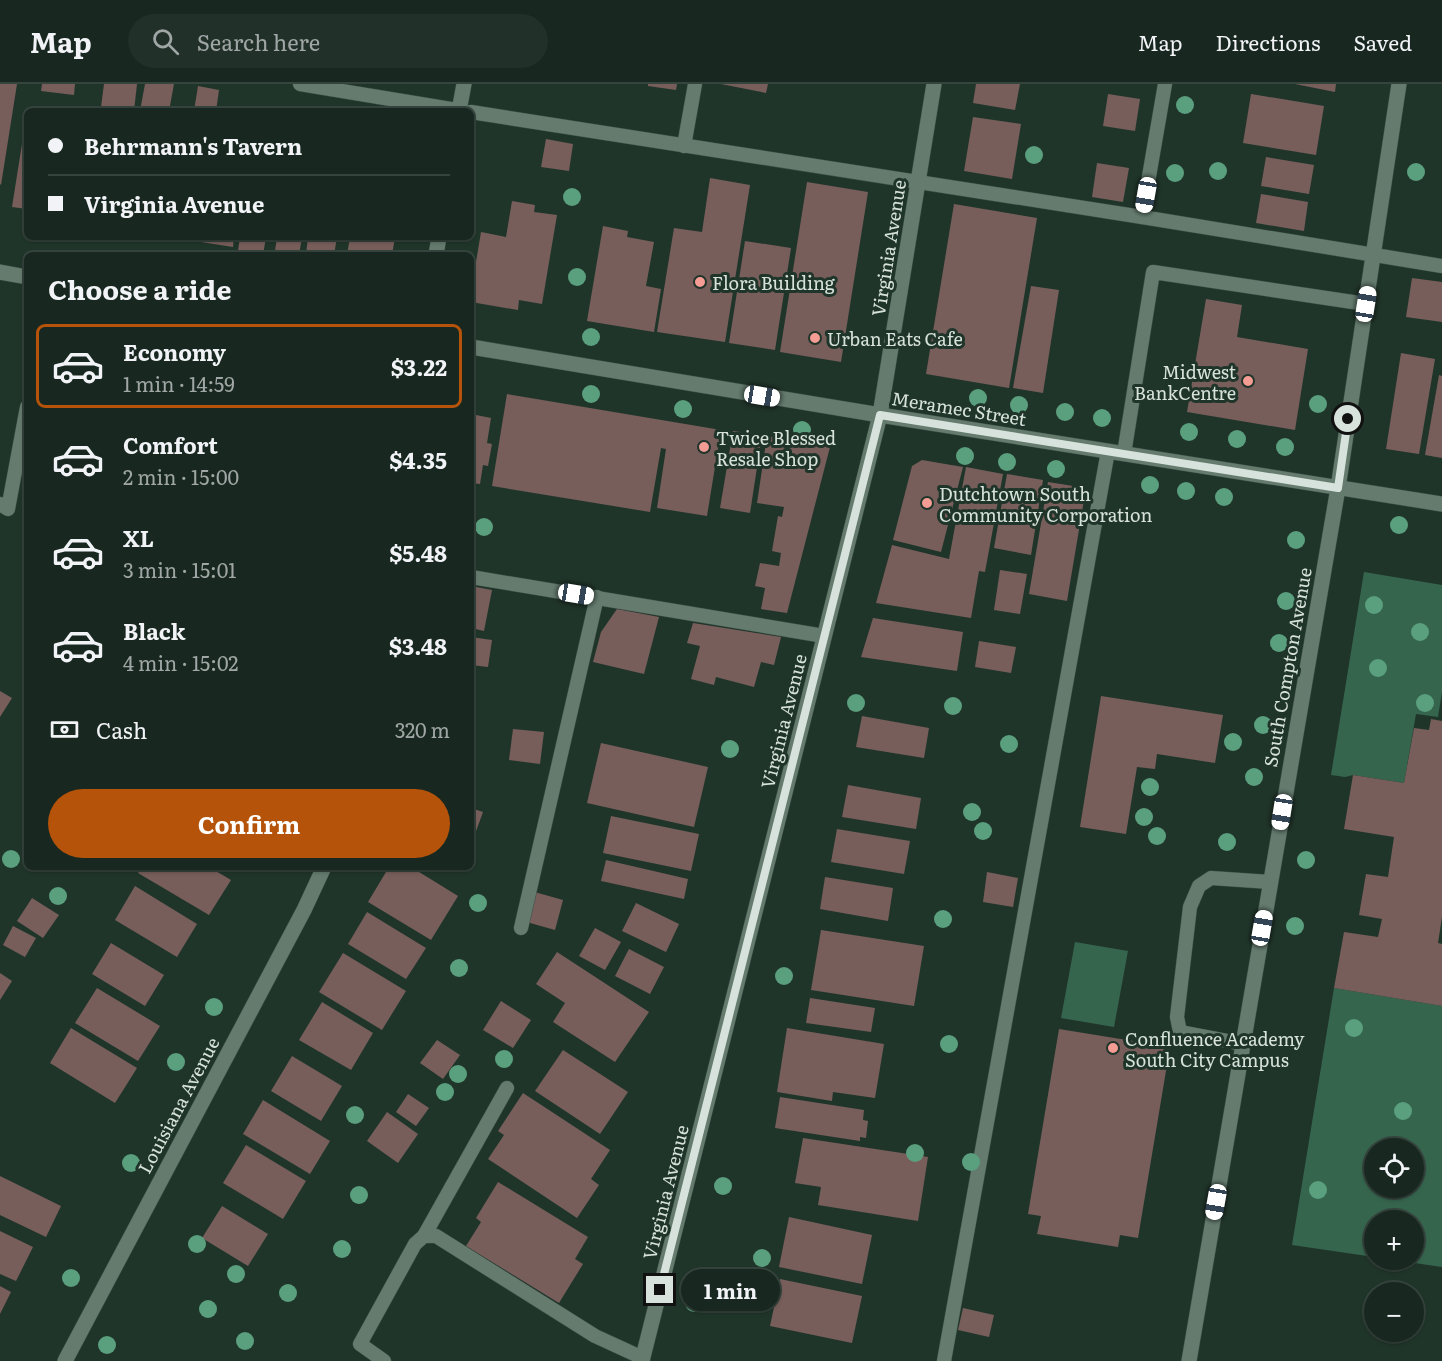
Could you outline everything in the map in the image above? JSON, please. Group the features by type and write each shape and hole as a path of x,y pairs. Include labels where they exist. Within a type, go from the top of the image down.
{"street":[{"path":"461,108 464,84"},
{"name":"Virginia Avenue","path":"643,1360 880,415 934,84"},
{"name":"South Compton Avenue","path":"1189,1361 1338,488 1399,84"},
{"path":"0,272 24,276"},
{"name":"Meramec Street","path":"474,347 1108,452 1442,504"},
{"name":"Louisiana Avenue","path":"65,1361 304,910 323,870"}],"lane":[{"path":"300,84 443,108"},
{"path":"684,146 695,84"},
{"path":"1142,217 1165,84"},
{"path":"474,112 1442,266"},
{"path":"1124,454 1153,272 1366,304"},
{"path":"4,507 24,420"},
{"path":"944,1361 1108,452"},
{"path":"474,577 824,636"},
{"path":"520,928 597,597"},
{"path":"1243,1044 1180,1032 1177,1017 1190,907 1199,886 1211,878 1270,882"},
{"path":"384,1361 360,1344 415,1244 424,1236 507,1088"},
{"path":"424,1236 436,1236 595,1336 643,1360"}],"green space":[{"path":"1364,572 1442,585 1442,692 1438,717 1416,714 1404,783 1353,775 1345,777 1331,775"},
{"path":"1075,942 1128,951 1114,1027 1061,1018"},
{"path":"1334,988 1442,1006 1442,1267 1424,1264 1424,1210 1364,1210 1364,1256 1292,1245"}],"building":[{"path":"0,84 17,84 1,185 0,184"},
{"path":"42,84 75,84 74,95 41,91"},
{"path":"104,84 137,84 134,108 101,107"},
{"path":"145,84 174,84 170,108 141,108"},
{"path":"648,84 677,84 676,90 648,86"},
{"path":"721,84 768,84 766,93"},
{"path":"976,84 1020,84 1015,110 973,103"},
{"path":"1295,84 1336,84 1335,92"},
{"path":"198,86 219,90 216,108 194,108"},
{"path":"1108,94 1140,99 1135,131 1103,126"},
{"path":"1251,94 1324,106 1316,155 1243,143"},
{"path":"973,117 1021,124 1012,179 964,171"},
{"path":"24,131 24,209 12,207"},
{"path":"546,139 573,144 569,171 541,167"},
{"path":"1266,157 1314,165 1309,194 1261,186"},
{"path":"1097,163 1129,168 1123,202 1092,197"},
{"name":"Flora Building","path":"710,178 750,185 725,342 657,332 674,228 702,232"},
{"path":"807,182 868,192 841,362 780,352"},
{"path":"1261,194 1308,202 1304,231 1256,223"},
{"path":"512,201 535,205 534,212 557,215 542,304 519,300 518,310 474,303 474,274 481,232 506,237"},
{"path":"954,204 1037,218 1009,388 926,374"},
{"path":"603,226 628,231 627,237 654,242 646,286 661,289 654,332 587,321"},
{"path":"201,240 234,240 233,247 201,242"},
{"path":"240,240 266,240 264,252 238,251"},
{"path":"277,240 302,240 300,252 275,251"},
{"path":"308,240 336,240 334,252 306,252"},
{"path":"350,240 394,240 392,252 348,252"},
{"path":"745,241 791,248 775,350 729,343"},
{"path":"1412,278 1442,282 1442,322 1406,317"},
{"path":"1031,286 1059,290 1043,393 1013,388"},
{"name":"Midwest BankCentre","path":"1206,299 1242,305 1237,337 1308,349 1295,430 1187,412"},
{"path":"1401,353 1435,359 1419,454 1386,449"},
{"path":"1439,375 1442,376 1442,458 1425,455"},
{"path":"507,394 721,430 707,516 657,508 666,449 661,448 650,512 492,486"},
{"path":"474,415 491,418 487,443 492,444 488,466 483,465 480,484 474,483"},
{"path":"733,431 762,435 750,513 720,508"},
{"path":"767,436 830,447 787,613 761,609 765,588 755,586 760,563 779,566 781,553 772,551 778,516 782,517 784,507 757,503"},
{"path":"922,460 963,467 941,552 893,540 912,466"},
{"path":"966,467 1003,474 985,572 979,571 971,618 876,603 892,545 949,559"},
{"path":"1007,474 1043,480 1031,555 994,548"},
{"path":"1048,482 1086,488 1067,601 1029,594"},
{"path":"1000,570 1027,574 1020,614 994,610"},
{"path":"474,587 492,590 484,631 474,629"},
{"path":"617,609 659,617 644,674 593,662 601,632"},
{"path":"873,618 963,632 957,671 861,657"},
{"path":"693,623 781,637 774,665 761,662 754,687 716,677 714,685 691,679 700,646 687,643"},
{"path":"474,637 492,640 488,667 474,665"},
{"path":"979,641 1016,647 1011,673 975,667"},
{"path":"0,691 12,698 0,717"},
{"path":"1101,696 1223,715 1215,763 1157,754 1155,769 1137,767 1126,834 1080,827"},
{"path":"862,716 929,728 924,758 856,747"},
{"path":"1431,719 1442,721 1442,917 1438,943 1442,944 1442,1006 1334,988 1344,932 1378,937 1382,919 1359,915 1366,874 1388,877 1394,837 1344,829 1353,775 1404,783 1414,728 1429,730"},
{"path":"513,729 544,732 540,764 509,760"},
{"path":"601,743 708,767 694,827 587,803"},
{"path":"848,785 921,798 916,829 842,817"},
{"path":"474,809 483,812 474,837"},
{"path":"611,816 699,834 691,871 603,853"},
{"path":"837,829 910,841 904,874 831,862"},
{"path":"606,860 688,879 684,899 601,881"},
{"path":"140,870 214,870 231,880 209,915 138,873"},
{"path":"387,870 416,870 458,896 431,940 368,902"},
{"path":"987,872 1018,878 1013,907 983,902"},
{"path":"825,877 893,888 888,921 820,909"},
{"path":"135,886 197,924 177,957 115,920"},
{"path":"531,891 563,900 555,930 523,921"},
{"path":"32,898 59,915 43,938 17,921"},
{"path":"636,903 679,924 666,952 622,931"},
{"path":"367,912 426,948 406,979 348,944"},
{"path":"13,926 36,938 25,957 3,945"},
{"path":"595,928 621,942 605,970 579,956"},
{"path":"821,930 924,946 914,1006 811,990"},
{"path":"111,943 164,975 145,1006 92,974"},
{"path":"629,949 664,967 650,994 615,976"},
{"path":"557,952 649,1012 615,1062 553,1022 565,1003 536,984"},
{"path":"343,953 406,991 382,1030 319,992"},
{"path":"0,973 12,981 0,1000"},
{"path":"97,988 160,1026 138,1061 75,1023"},
{"path":"810,998 875,1008 871,1032 806,1023"},
{"path":"501,1001 531,1020 513,1048 483,1030"},
{"path":"322,1002 373,1033 351,1070 299,1040"},
{"path":"71,1028 137,1068 115,1103 50,1063"},
{"path":"787,1028 884,1044 875,1098 833,1092 832,1101 777,1092"},
{"name":"Confluence Academy South City Campus","path":"1059,1029 1170,1047 1138,1238 1120,1235 1118,1247 1037,1234 1041,1216 1028,1214"},
{"path":"437,1040 460,1055 443,1079 420,1063"},
{"path":"563,1050 628,1092 600,1134 535,1091"},
{"path":"292,1056 342,1086 321,1121 271,1091"},
{"path":"523,1093 610,1150 591,1179 599,1185 577,1218 488,1159 504,1135 498,1131"},
{"path":"408,1094 429,1108 416,1126 396,1112"},
{"path":"780,1097 864,1110 863,1120 868,1121 866,1138 860,1137 860,1141 775,1128"},
{"path":"263,1100 330,1141 310,1174 243,1134"},
{"path":"387,1112 418,1134 398,1163 367,1141"},
{"path":"803,1138 928,1157 918,1221 818,1205 821,1187 795,1183"},
{"path":"246,1145 306,1181 283,1219 223,1183"},
{"path":"0,1176 61,1206 46,1237 0,1215"},
{"path":"498,1182 588,1237 575,1259 583,1264 559,1303 466,1246 481,1222 476,1218"},
{"path":"222,1206 268,1234 248,1266 202,1238"},
{"path":"789,1217 872,1235 862,1284 779,1267"},
{"path":"0,1231 33,1247 16,1281 0,1274"},
{"path":"780,1279 862,1296 852,1343 770,1326"},
{"path":"0,1286 11,1292 0,1314"},
{"path":"963,1308 994,1315 989,1337 958,1330"}],"place":[{"name":"Flora Building","path":"700,282"},
{"name":"Urban Eats Cafe","path":"815,338"},
{"name":"Midwest BankCentre","path":"1248,381"},
{"name":"Twice Blessed Resale Shop","path":"704,447"},
{"name":"Dutchtown South Community Corporation","path":"927,503"},
{"name":"Confluence Academy South City Campus","path":"1113,1048"}],"route":[{"path":"660,1290 880,415 1338,488 1348,419"}]}
